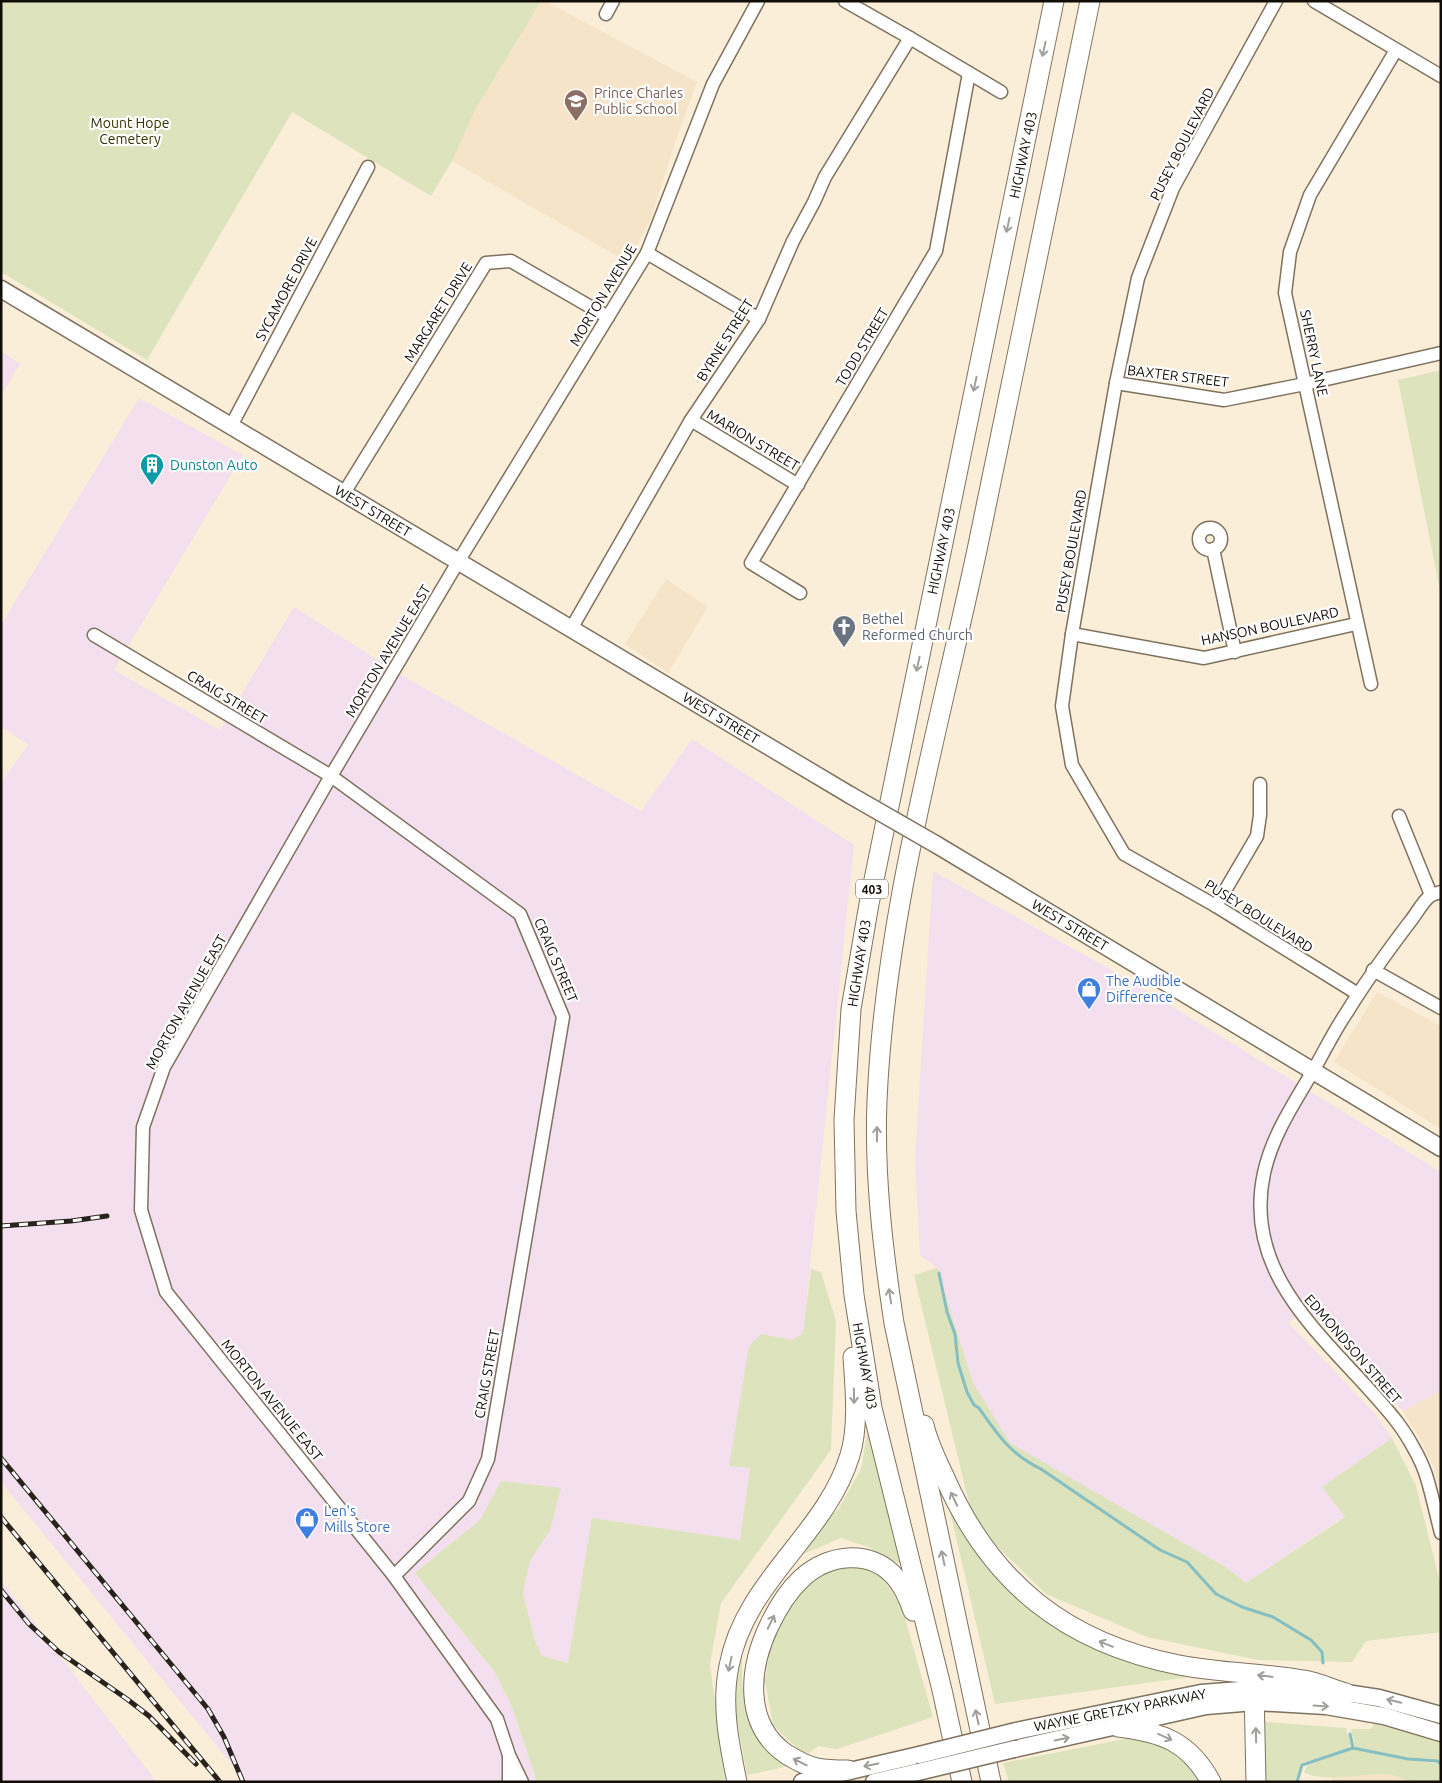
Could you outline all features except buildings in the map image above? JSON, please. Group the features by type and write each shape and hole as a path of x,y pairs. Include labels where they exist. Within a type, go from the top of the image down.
{"highway":[{"name":"HIGHWAY 403","path":"962,1782 942,1690 872,1408 854,1295 846,1211 844,1120 851,1008 869,904 1054,1"},
{"name":"403","path":"991,1778 894,1323 877,1182 877,1102 883,1024 896,918 917,812 977,552 1090,1"},
{"path":"737,1782 725,1708 729,1665 736,1638 747,1614 763,1588 826,1507 843,1474 850,1454 854,1434 854,1373 850,1322 854,1295"},
{"path":"894,1323 904,1344 925,1428 955,1502 979,1542 1001,1569 1032,1599 1063,1622 1100,1642 1132,1654 1180,1666 1305,1680 1346,1693"},
{"path":"848,1770 818,1769 796,1760 779,1749 771,1740 757,1716 754,1700 754,1682 757,1656 761,1643 778,1608 800,1579 814,1568 829,1560 861,1558 883,1566 896,1578 908,1596 942,1690"},
{"path":"1254,1696 1256,1782"},
{"path":"1118,1727 1142,1729 1155,1733 1187,1749 1211,1782"}],"main road":[{"name":"WEST STREET","path":"1,289 937,845 1441,1148"},
{"name":"WAYNE GRETZKY PARKWAY","path":"802,1782 1016,1731 1200,1693 1254,1696 1326,1706 1384,1716 1441,1733"},
{"name":"WAYNE GRETZKY PARKWAY","path":"874,1782 1254,1696 1346,1693 1379,1698 1441,1715"}],"street":[{"path":"606,14 614,1"},
{"name":"MORTON AVENUE","path":"458,562 647,253 713,84 758,1"},
{"path":"844,1 1001,92"},
{"name":"PUSEY BOULEVARD","path":"1276,1 1173,188 1138,278 1116,383 1072,634 1062,706 1072,765 1124,854 1216,906 1358,994"},
{"path":"1314,1 1441,76"},
{"name":"BYRNE STREET","path":"571,629 691,420 759,319 793,241 825,177 910,38"},
{"name":"SHERRY LANE","path":"1371,684 1356,624 1285,293 1290,252 1310,195 1396,50"},
{"name":"TODD STREET","path":"800,593 750,563 936,251 969,72"},
{"name":"SYCAMORE DRIVE","path":"231,426 368,167"},
{"path":"647,253 759,319"},
{"name":"MARGARET DRIVE","path":"344,493 486,263 511,262 608,317"},
{"name":"BAXTER STREET","path":"1116,383 1224,400 1305,384 1441,352"},
{"name":"MARION STREET","path":"691,420 798,485"},
{"path":"1213,549 1235,652"},
{"name":"MORTON AVENUE EAST","path":"458,562 331,776 164,1067 143,1127 141,1210 166,1292 394,1576 498,1719 509,1754 522,1782"},
{"name":"HANSON BOULEVARD","path":"1072,634 1204,658 1356,624"},
{"name":"CRAIG STREET","path":"94,635 331,776 520,914 563,1017 488,1459 469,1501 394,1576"},
{"path":"1216,906 1257,836 1260,815 1260,784"},
{"path":"1399,816 1436,894"},
{"name":"EDMONDSON STREET","path":"1436,894 1373,970 1332,1035 1294,1101 1280,1130 1264,1172 1261,1198 1262,1224 1268,1249 1272,1264 1283,1286 1302,1315 1397,1423 1426,1473 1441,1534"},
{"path":"1373,970 1441,1008"},
{"name":"MORTON AVENUE EAST","path":"509,1754 509,1782"}],"shaded area":[{"name":"Prince Charles Public School","path":"541,1 545,1 697,82 650,221 628,262 452,161 475,110"},
{"path":"1,351 20,364 1,396"},
{"path":"139,398 243,455 114,670 220,730 294,607 403,676 641,811 692,739 854,845 803,1333 792,1340 761,1334 729,1466 750,1468 740,1540 592,1518 568,1663 542,1656 535,1641 523,1593 530,1561 550,1530 501,1481 480,1520 415,1573 494,1671 512,1707 537,1782 246,1782 1,1482 1,783 28,745 1,726 1,625"},
{"path":"666,579 708,607 668,673 625,644"},
{"path":"933,871 1126,978 1441,1172 1441,1391 1403,1411 1354,1356 1304,1306 1289,1323 1375,1414 1392,1438 1322,1487 1345,1516 1246,1583 1227,1568 1009,1443 973,1383 937,1268 920,1255 915,1159"},
{"path":"1377,992 1441,1026 1441,1129 1334,1062"},
{"path":"1441,1391 1441,1495 1434,1468 1419,1437 1403,1411"},
{"path":"1,1580 157,1782 1,1782"},
{"path":"1337,1762 1425,1782 1331,1782"}],"green space":[{"name":"Mount Hope Cemetery","path":"1,1 541,1 475,110 452,161 431,196 292,112 147,360 1,272"},
{"path":"1441,370 1441,595 1398,380"},
{"path":"937,1268 973,1383 1010,1443 1227,1568 1246,1583 1345,1517 1322,1487 1392,1438 1416,1486 1441,1586 1441,1632 1366,1641 1352,1662 1258,1660 1147,1637 1046,1594 974,1524 914,1275"},
{"path":"811,1269 821,1272 836,1321 831,1450 721,1603 710,1664 725,1779 714,1782 537,1782 512,1707 494,1671 415,1573 480,1520 501,1481 561,1488 550,1530 530,1561 523,1593 535,1641 542,1656 568,1663 592,1518 740,1540 750,1468 729,1466 749,1346 761,1334 792,1340 803,1333"},
{"path":"871,1411 902,1565 868,1547 841,1538 794,1558 839,1508 861,1469"},
{"path":"948,1503 1075,1634 1132,1664 1204,1675 995,1704"},
{"path":"851,1562 880,1574 902,1608 933,1717 837,1749 818,1746 809,1753 800,1751 773,1725 765,1681 771,1642 795,1595 823,1569"},
{"path":"742,1653 742,1683 749,1718 790,1766 747,1775 733,1699"},
{"path":"1375,1721 1441,1739 1441,1762 1438,1760 1408,1758 1355,1747 1351,1729 1370,1729"},
{"path":"1265,1722 1346,1728 1351,1745 1347,1749 1301,1763 1296,1782 1257,1782 1260,1728"},
{"path":"1134,1737 1160,1740 1193,1765 1201,1782 1009,1782 1003,1763"},
{"path":"1353,1749 1406,1760 1436,1763 1441,1766 1441,1782 1417,1782 1387,1774 1320,1777 1304,1772 1308,1765"}],"waterway":[{"path":"939,1273 947,1312 955,1334 958,1363 967,1392 974,1405 979,1408 1006,1443 1021,1457 1160,1550 1187,1562 1216,1594 1242,1607 1273,1617 1311,1640 1322,1652 1323,1663"},
{"path":"1350,1734 1353,1748"},
{"path":"1297,1782 1302,1765 1353,1748 1408,1759 1437,1761 1441,1764"}],"railway":[{"path":"1,1226 71,1221 107,1216"},
{"path":"1,1458 208,1709 224,1737 243,1782"},
{"path":"1,1517 220,1782"},
{"path":"1,1590 29,1624 59,1652 149,1716 196,1764"}],"place":[{"name":"Prince Charles Public School","path":"576,122"},
{"name":"Dunston Auto","path":"152,486"},
{"name":"Bethel Reformed Church","path":"844,648"},
{"name":"The Audible Difference","path":"1089,1010"},
{"name":"Len's Mills Store","path":"307,1540"}]}
